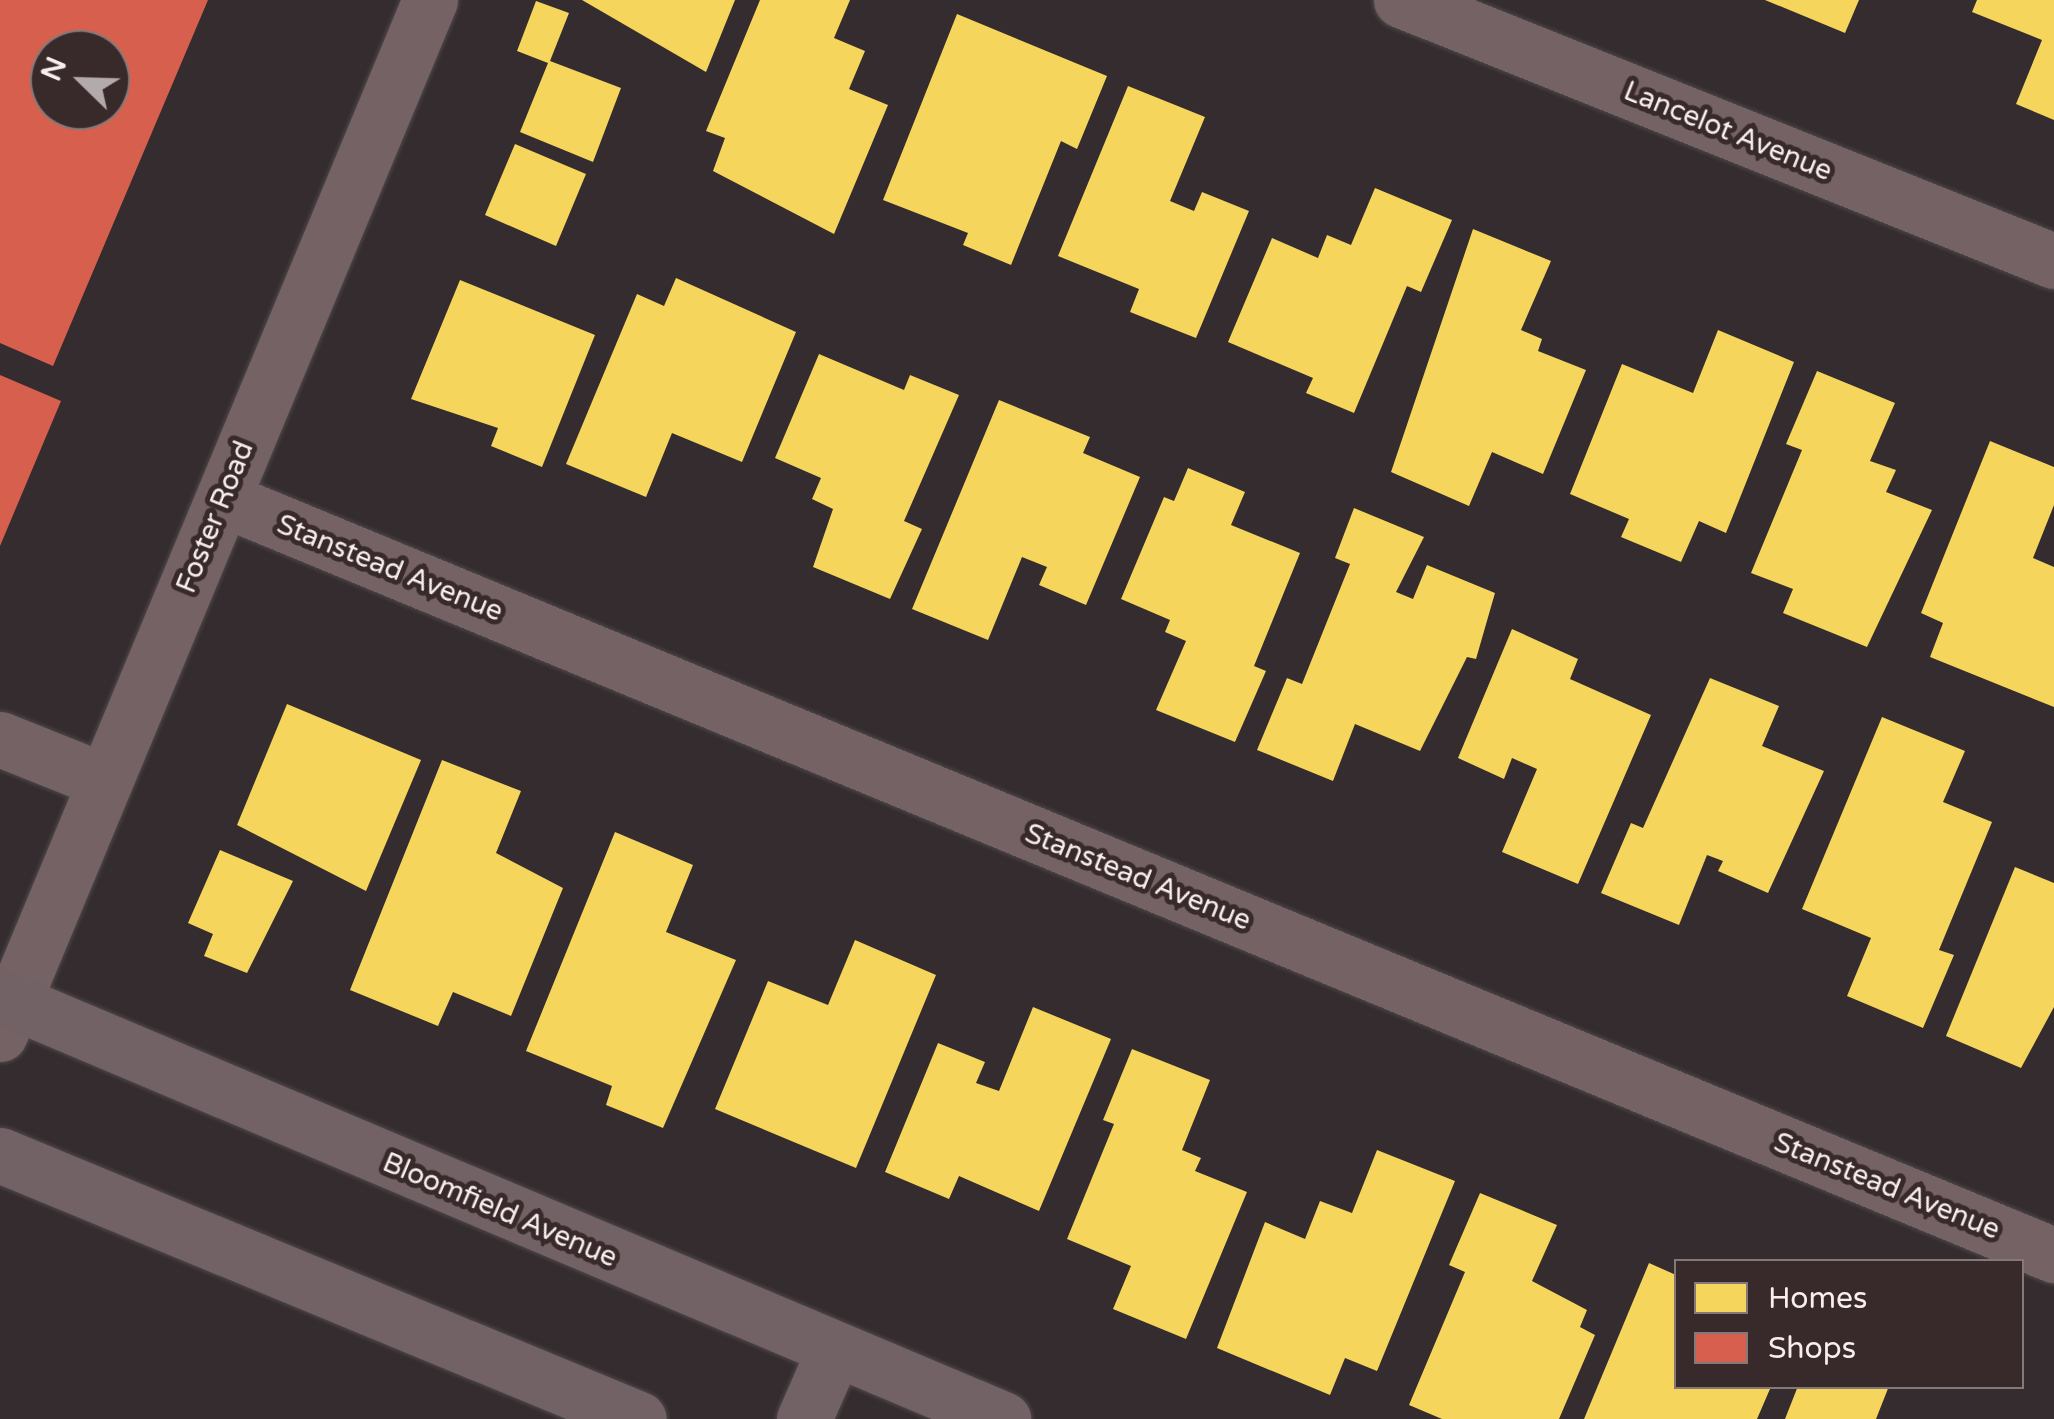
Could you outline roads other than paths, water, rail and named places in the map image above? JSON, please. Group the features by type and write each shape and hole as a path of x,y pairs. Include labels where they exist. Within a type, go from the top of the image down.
{"main road":[{"name":"Bloomfield Avenue","path":"4,1010 833,1354 1003,1419"},
{"path":"0,1155 638,1419"},
{"path":"804,1419 833,1354"}],"street":[{"name":"Foster Road","path":"4,1010 106,781 430,0"},
{"name":"Lancelot Avenue","path":"1401,0 2054,261"},
{"name":"Stanstead Avenue","path":"223,499 2054,1255"},
{"path":"0,739 106,781"}]}
